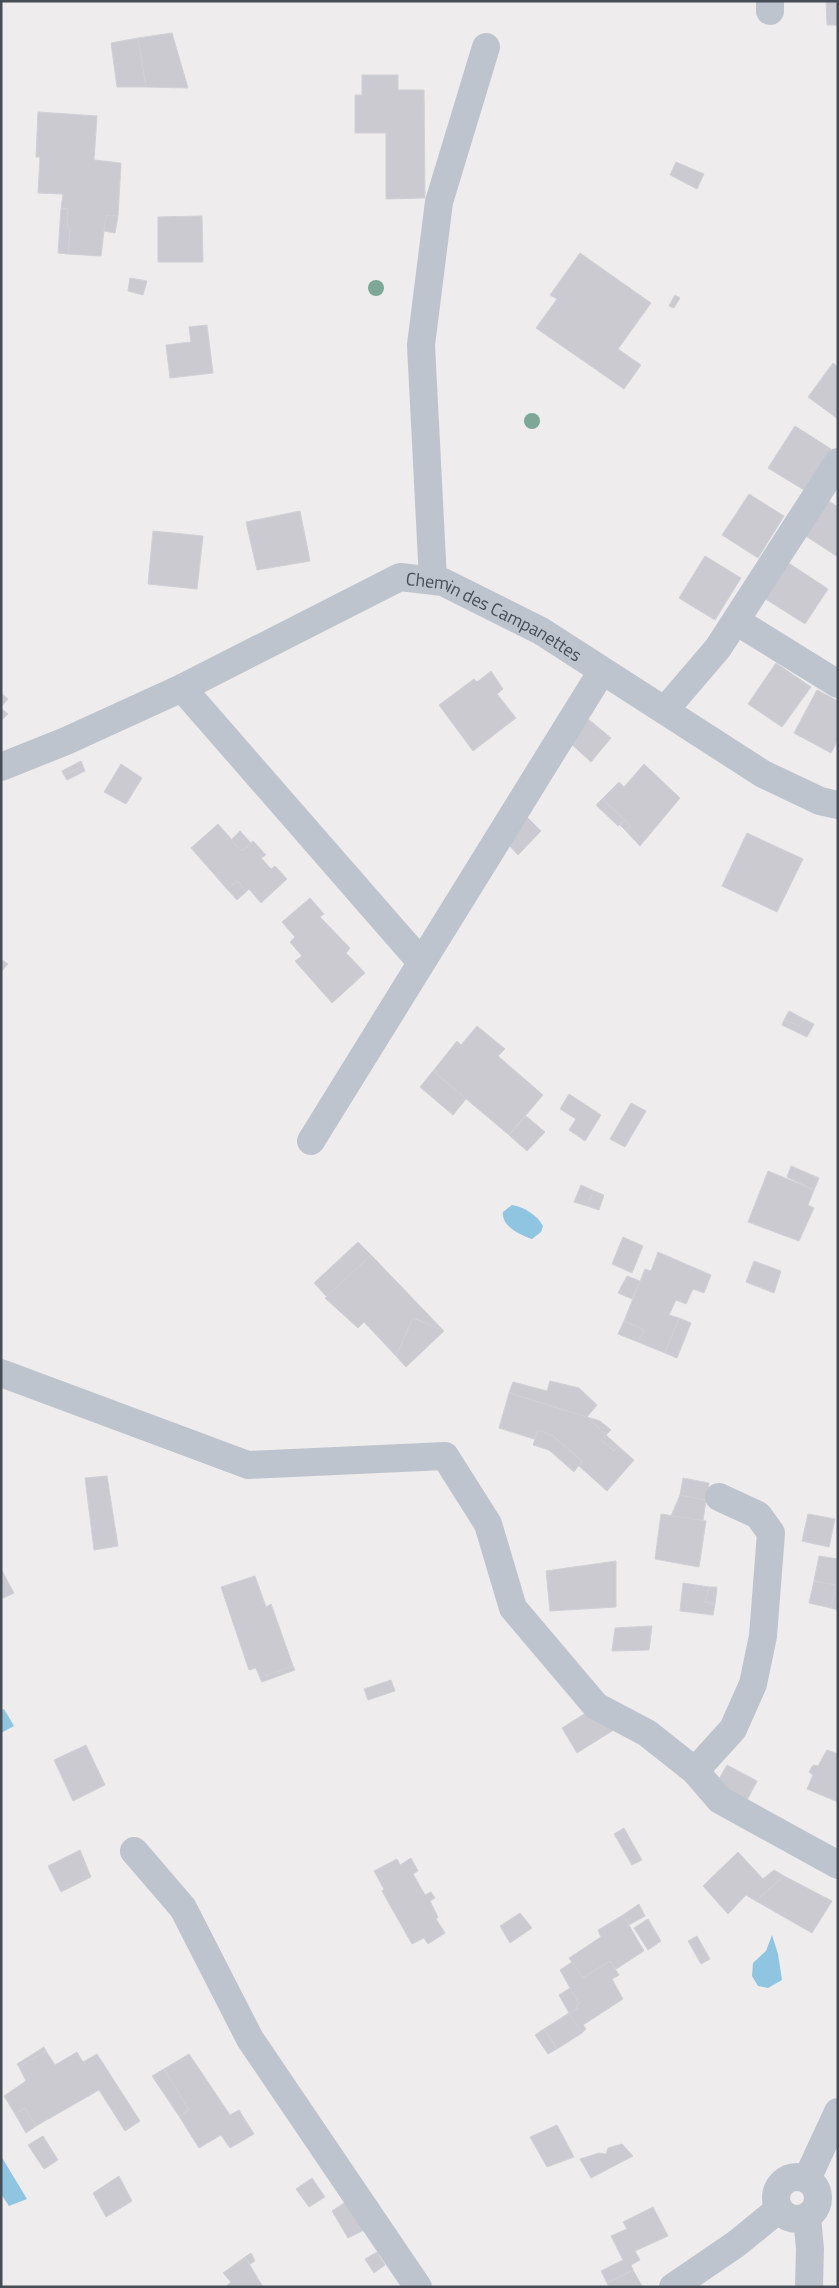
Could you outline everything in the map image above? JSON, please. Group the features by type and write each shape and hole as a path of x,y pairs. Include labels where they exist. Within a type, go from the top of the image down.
{"street":[{"path":"432,580 421,345 439,202 486,47"},
{"path":"664,710 718,648 838,462"},
{"name":"Chemin des Campanettes","path":"1,767 182,688 400,577 443,582 541,631 763,774 820,801 838,805"},
{"path":"736,621 838,684"},
{"path":"310,1141 602,670"},
{"path":"182,688 421,962"},
{"path":"1,1374 248,1465 445,1456 488,1524 513,1608 596,1706 647,1733 695,1771 720,1800 838,1865"},
{"path":"695,1771 733,1729 753,1684 763,1636 771,1532 758,1515 719,1497"},
{"path":"134,1851 182,1908 250,2039 418,2287"},
{"path":"807,2179 838,2112"},
{"path":"796,2176 807,2179 815,2186 819,2200 813,2213 807,2217 793,2219 786,2217 779,2209 776,2193 783,2181 796,2176"},
{"path":"673,2287 736,2244 779,2209"},
{"path":"807,2217 810,2249 809,2287"}],"water":[{"path":"512,1205 534,1215 543,1226 541,1232 532,1239 508,1226 503,1217 503,1212"},
{"path":"4,1709 14,1726 1,1733 1,1711"},
{"path":"772,1935 778,1954 782,1980 768,1988 758,1986 752,1976 753,1963 766,1951"},
{"path":"1,2156 27,2199 9,2206 1,2194"}],"building":[{"path":"826,1 838,1 838,25 827,25"},
{"path":"172,33 188,88 146,87 138,38"},
{"path":"138,38 146,87 117,87 111,43"},
{"path":"362,75 398,75 398,90 424,90 425,198 386,199 386,133 355,133 355,95 362,95"},
{"path":"38,112 97,116 94,160 121,163 118,216 106,215 101,256 68,254 70,228 67,227 68,209 61,209 63,194 38,193 40,157 36,157"},
{"path":"676,162 704,174 697,189 670,175"},
{"path":"61,209 68,209 67,227 70,228 68,254 58,253"},
{"path":"106,215 118,216 115,233 104,231"},
{"path":"202,216 203,262 158,262 158,217"},
{"path":"580,253 651,303 618,349 641,365 624,389 536,328 557,299 550,295"},
{"path":"130,278 147,281 143,295 128,291"},
{"path":"675,295 680,298 674,308 669,306"},
{"path":"207,325 213,373 170,378 166,345 191,342 189,327"},
{"path":"833,363 838,367 838,419 808,397"},
{"path":"795,426 831,449 804,490 768,468"},
{"path":"749,494 784,516 758,558 722,535"},
{"path":"827,500 838,507 838,557 804,535"},
{"path":"300,511 310,561 257,570 246,522"},
{"path":"153,531 203,536 197,589 148,584"},
{"path":"705,556 741,578 715,620 679,598"},
{"path":"787,562 828,589 805,624 764,598"},
{"path":"776,663 811,687 782,727 748,704"},
{"path":"491,671 503,689 497,694 516,718 473,751 439,705 474,679 477,682"},
{"path":"817,690 838,701 838,740 831,753 794,733"},
{"path":"1,693 8,699 1,707"},
{"path":"1,708 8,714 1,721"},
{"path":"588,719 611,738 591,762 569,742"},
{"path":"81,761 83,766 64,775 62,771"},
{"path":"121,764 142,778 126,804 104,792"},
{"path":"644,764 680,798 640,846 626,831 630,825 602,799 619,782 624,787"},
{"path":"83,766 85,771 67,780 64,775"},
{"path":"602,799 625,820 618,826 596,805"},
{"path":"527,817 541,831 518,855 508,844"},
{"path":"625,820 630,825 626,831 620,825"},
{"path":"218,824 242,851 253,841 266,855 261,858 271,869 275,866 287,879 261,903 249,889 246,892 238,881 227,889 191,848"},
{"path":"240,831 251,843 242,851 231,840"},
{"path":"747,833 803,859 777,912 722,886"},
{"path":"238,881 246,892 237,900 227,889"},
{"path":"310,898 324,914 320,917 350,948 346,953 365,973 332,1003 295,961 302,956 290,942 295,937 282,922"},
{"path":"1,959 8,964 1,972"},
{"path":"789,1011 804,1019 799,1026 784,1020"},
{"path":"804,1019 814,1024 807,1037 782,1025 784,1020 799,1026"},
{"path":"477,1026 505,1049 498,1056 543,1095 509,1135 433,1071 457,1041 461,1045"},
{"path":"433,1071 466,1099 453,1115 420,1087"},
{"path":"569,1094 601,1115 585,1141 569,1130 576,1119 560,1109"},
{"path":"631,1103 646,1111 625,1147 610,1139"},
{"path":"526,1116 545,1132 527,1151 509,1135"},
{"path":"791,1166 819,1178 814,1190 787,1177"},
{"path":"768,1171 814,1190 808,1205 814,1208 799,1241 748,1222"},
{"path":"581,1185 594,1191 587,1206 574,1202"},
{"path":"594,1191 604,1195 599,1210 587,1206"},
{"path":"623,1237 643,1246 632,1273 612,1264"},
{"path":"358,1242 371,1255 327,1297 314,1283"},
{"path":"658,1252 711,1275 704,1293 693,1289 686,1304 676,1300 669,1315 679,1318 665,1353 638,1342 644,1330 624,1321 645,1269 651,1271"},
{"path":"371,1255 444,1331 413,1318 396,1356 364,1322 358,1328 325,1298"},
{"path":"754,1261 781,1271 774,1293 746,1282"},
{"path":"627,1276 640,1281 632,1299 618,1293"},
{"path":"413,1318 444,1331 406,1367 396,1356"},
{"path":"679,1318 691,1323 677,1358 665,1353"},
{"path":"624,1321 644,1330 638,1342 618,1334"},
{"path":"550,1381 579,1388 597,1405 587,1417 509,1393 513,1382 547,1391"},
{"path":"509,1393 587,1417 606,1435 601,1440 614,1451 618,1446 634,1460 607,1491 579,1466 582,1461 553,1436 538,1430 534,1439 499,1428"},
{"path":"587,1417 600,1421 611,1430 606,1435"},
{"path":"538,1430 553,1436 582,1461 574,1472 549,1450 533,1445"},
{"path":"606,1435 618,1446 614,1451 601,1440"},
{"path":"107,1476 118,1546 94,1550 85,1478"},
{"path":"683,1478 709,1483 706,1500 680,1495"},
{"path":"680,1495 706,1500 703,1521 671,1516"},
{"path":"661,1514 706,1521 699,1567 655,1559"},
{"path":"808,1514 835,1519 829,1547 802,1541"},
{"path":"819,1556 838,1559 838,1610 831,1608 836,1585 814,1581"},
{"path":"616,1561 616,1607 550,1611 546,1571"},
{"path":"1,1569 14,1593 1,1599"},
{"path":"255,1576 266,1607 271,1604 293,1666 260,1678 256,1668 249,1670 221,1587"},
{"path":"814,1581 836,1585 831,1608 809,1603"},
{"path":"683,1583 709,1587 705,1602 715,1604 713,1615 680,1611"},
{"path":"709,1587 717,1587 715,1604 705,1602"},
{"path":"652,1626 649,1650 612,1651 615,1628"},
{"path":"293,1666 295,1670 262,1682 260,1678"},
{"path":"391,1680 395,1691 368,1700 364,1689"},
{"path":"592,1709 620,1726 577,1753 562,1728"},
{"path":"86,1745 105,1785 73,1801 54,1760"},
{"path":"827,1750 838,1754 838,1802 807,1789 813,1775 809,1772 813,1765 818,1766"},
{"path":"727,1765 757,1781 745,1804 715,1786"},
{"path":"624,1828 642,1860 632,1865 614,1834"},
{"path":"80,1850 91,1877 61,1892 48,1866"},
{"path":"738,1852 763,1879 774,1870 784,1876 756,1901 746,1895 728,1914 703,1886"},
{"path":"411,1858 418,1871 413,1874 425,1895 431,1892 435,1898 430,1901 438,1917 436,1919 445,1933 428,1944 424,1938 412,1944 382,1891 384,1889 374,1871 397,1859 400,1865"},
{"path":"784,1876 832,1901 812,1933 756,1901"},
{"path":"639,1904 645,1916 629,1925 623,1915"},
{"path":"520,1913 532,1928 510,1943 500,1926"},
{"path":"623,1915 644,1951 616,1969 610,1961 583,1978 569,1958 601,1937 598,1930"},
{"path":"648,1919 661,1941 648,1950 634,1928"},
{"path":"697,1936 710,1959 701,1964 688,1941"},
{"path":"610,1961 619,1975 612,1979 623,1999 583,2025 586,2029 582,2033 569,2013 578,2009 576,2006 579,2004 560,1970 572,1962 583,1978"},
{"path":"570,1988 579,2004 576,2006 578,2009 569,2013 559,1995"},
{"path":"569,2013 582,2033 557,2049 544,2029"},
{"path":"544,2029 557,2049 548,2054 535,2035"},
{"path":"44,2047 46,2051 19,2067 17,2064"},
{"path":"46,2051 55,2065 77,2052 83,2062 97,2054 140,2121 125,2131 99,2090 36,2126 25,2108 15,2114 4,2096 26,2081 19,2067"},
{"path":"189,2054 230,2115 239,2110 254,2134 230,2148 221,2135 199,2148 179,2116 189,2110 164,2069"},
{"path":"164,2069 189,2110 179,2116 152,2076"},
{"path":"25,2108 36,2126 26,2133 15,2114"},
{"path":"557,2125 574,2157 547,2167 530,2137"},
{"path":"43,2136 58,2160 44,2169 28,2145"},
{"path":"622,2144 633,2156 591,2178 580,2159 599,2153 606,2154 608,2148"},
{"path":"119,2176 132,2201 106,2217 93,2193"},
{"path":"312,2178 325,2197 309,2207 296,2189"},
{"path":"347,2201 366,2229 348,2238 332,2211"},
{"path":"653,2207 668,2236 635,2251 640,2260 631,2265 633,2270 607,2283 601,2271 623,2260 611,2236 627,2229 623,2222"},
{"path":"377,2252 385,2265 374,2273 365,2259"},
{"path":"251,2253 255,2261 250,2264 245,2257"},
{"path":"245,2257 263,2287 225,2287 231,2282 223,2273"},
{"path":"633,2270 642,2286 609,2287 607,2283"}]}
